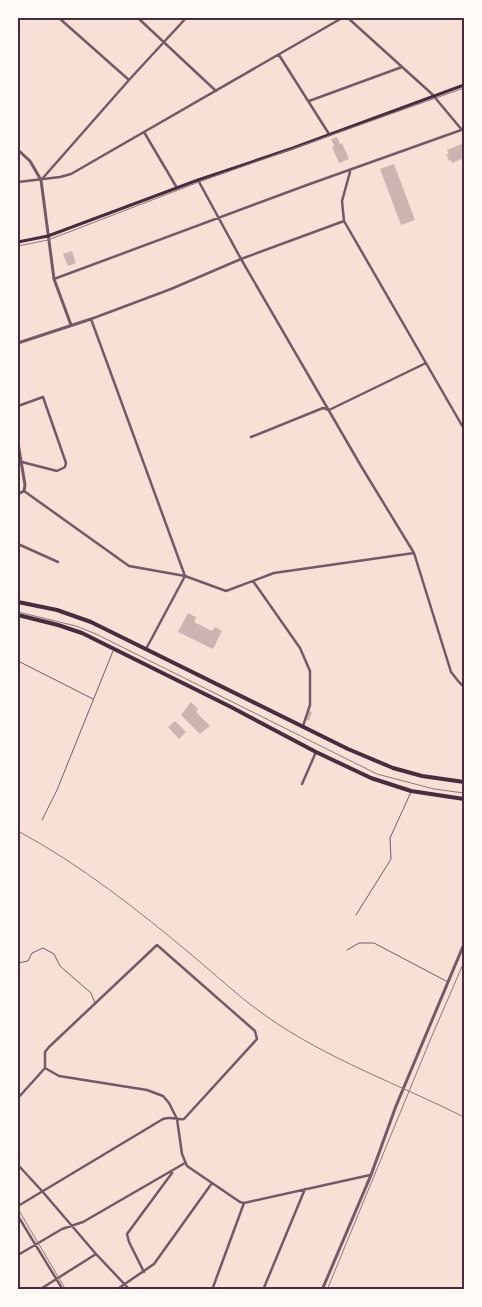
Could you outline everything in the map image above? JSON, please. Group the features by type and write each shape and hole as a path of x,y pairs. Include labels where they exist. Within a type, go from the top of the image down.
{"main road":[{"path":"18,242 48,236 198,180 464,86"},
{"path":"18,602 57,610 91,622 348,749 393,768 422,776 464,782"},
{"path":"18,615 58,624 82,633 370,778 411,791 464,799"}],"street":[{"path":"59,18 129,80"},
{"path":"138,18 216,91"},
{"path":"42,180 186,18"},
{"path":"18,182 42,180 72,174 342,18"},
{"path":"54,279 463,130 434,96 348,18"},
{"path":"279,55 329,135"},
{"path":"309,101 402,67"},
{"path":"144,132 177,188"},
{"path":"18,150 30,161 42,180 54,279 71,325"},
{"path":"351,170 342,201 344,221 464,429"},
{"path":"198,180 241,259 361,466 414,553 451,672 464,686"},
{"path":"18,343 91,320 241,259 344,221"},
{"path":"91,320 185,576 146,650"},
{"path":"251,437 323,408 329,410 426,363"},
{"path":"18,406 43,397 66,463 65,466 57,471 22,462"},
{"path":"18,444 25,478 24,492"},
{"path":"24,492 129,566 185,576 226,592 274,573 414,553"},
{"path":"18,494 24,492"},
{"path":"18,544 58,562"},
{"path":"253,581 300,648 310,671 310,705 303,726"},
{"path":"302,784 316,752"},
{"path":"322,1290 371,1175 396,1106 464,944"},
{"path":"18,1098 45,1068 45,1052 49,1047 157,945 255,1031 257,1039 188,1116 182,1119 170,1117 163,1119 18,1206"},
{"path":"45,1068 59,1076 157,1093 169,1102 177,1119 185,1163 190,1169 240,1202 244,1203 371,1175"},
{"path":"18,1255 62,1229 83,1222 185,1163"},
{"path":"18,1165 130,1290"},
{"path":"144,1272 127,1234 174,1171"},
{"path":"116,1290 154,1264 212,1183"},
{"path":"263,1290 305,1189"},
{"path":"212,1290 244,1203"},
{"path":"18,1216 63,1290"},
{"path":"39,1290 96,1254"}],"lane":[{"path":"42,820 57,790 114,649"},
{"path":"18,661 93,699"},
{"path":"356,915 391,859 390,838 411,791"},
{"path":"347,950 359,943 374,943 449,983"},
{"path":"18,963 28,961 32,952 43,948 54,954 60,966 91,993 95,1003"}],"building":[{"path":"337,137 340,144 342,143 349,159 339,163 332,147 334,146 331,139"},
{"path":"464,143 464,158 452,163 451,160 449,161 446,154 449,154 447,150"},
{"path":"394,164 415,220 401,225 380,169"},
{"path":"72,251 76,263 68,266 63,254"},
{"path":"188,613 196,617 194,622 212,631 215,627 222,631 213,649 178,632"},
{"path":"191,702 198,709 196,712 210,726 200,734 181,715"},
{"path":"308,711 312,712 309,721 305,719"},
{"path":"175,721 186,732 179,739 168,727"}],"tram line":[{"path":"18,246 48,240 199,182 464,88"},
{"path":"18,612 76,626 96,634 377,774 434,789 464,793"},
{"path":"327,1290 464,962"},
{"path":"18,1209 66,1290"}],"railway":[{"path":"18,831 87,873 130,905 247,1002 289,1031 338,1058 464,1117"}]}
